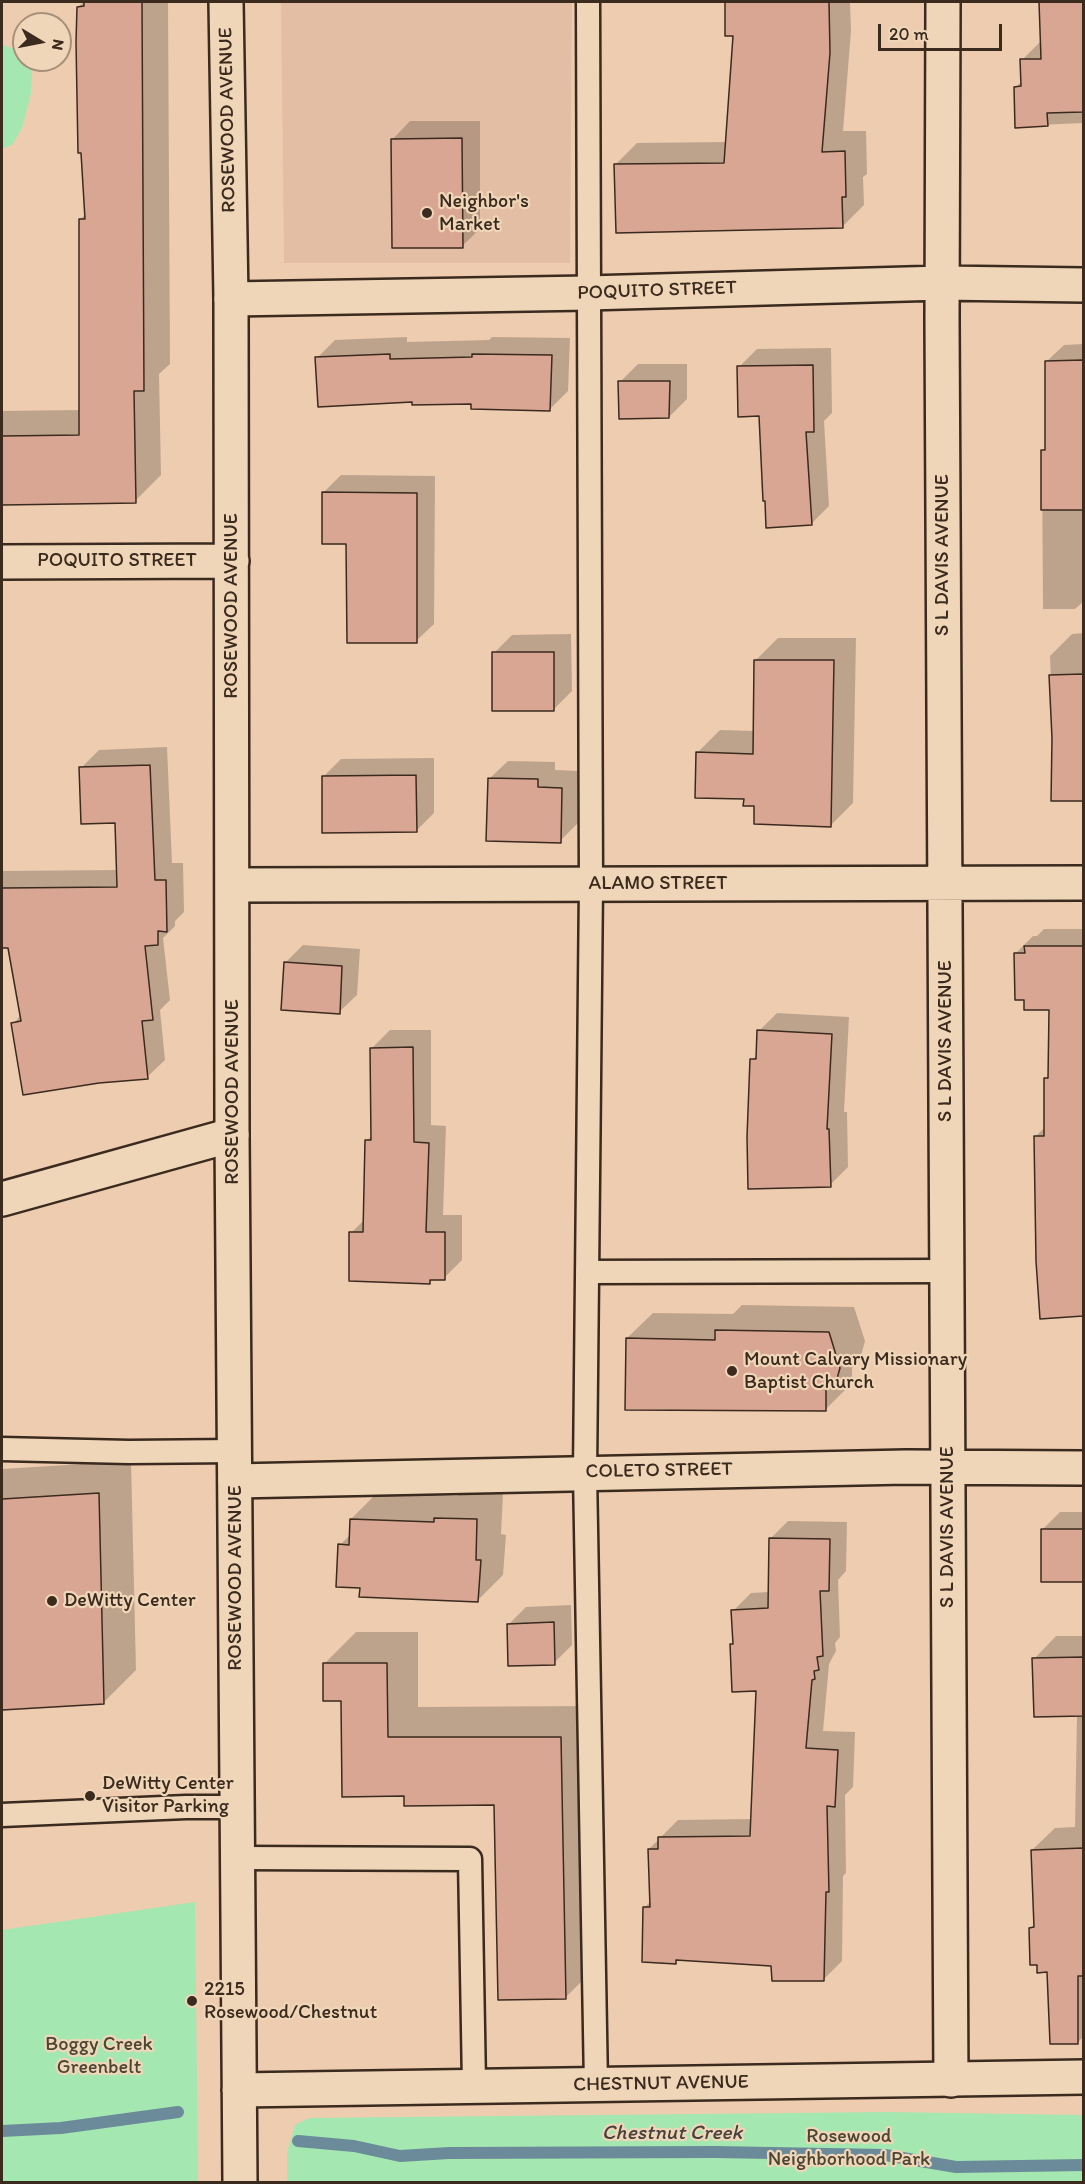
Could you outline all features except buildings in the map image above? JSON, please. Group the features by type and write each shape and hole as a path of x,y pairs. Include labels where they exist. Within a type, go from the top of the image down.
{"street":[{"name":"ROSEWOOD AVENUE","path":"226,2 231,299 232,1135 240,2182"},
{"name":"S L DAVIS AVENUE","path":"943,2 942,284 951,2080"},
{"name":"POQUITO STREET","path":"231,299 942,284 1083,285"},
{"name":"POQUITO STREET","path":"2,562 232,561"},
{"name":"ALAMO STREET","path":"233,885 1083,883"},
{"path":"2,1199 232,1135"},
{"name":"COLETO STREET","path":"235,1466 585,1473 948,1466 1083,1468"},
{"name":"CHESTNUT AVENUE","path":"239,2090 1083,2077"}],"lane":[{"path":"588,2 591,884 585,1473 596,2085"},
{"path":"586,1272 947,1271"},
{"path":"2,1449 129,1452 235,1466"},
{"path":"2,1815 238,1806"},
{"path":"238,1858 470,1858 474,2085"}],"shaded area":[{"path":"281,2 572,2 570,263 284,263"}],"green space":[{"path":"2,45 12,48 12,72 32,72 31,93 22,128 12,145 2,149"},
{"name":"Boggy Creek Greenbelt","path":"195,1902 198,2182 2,2182 2,1930"},
{"name":"Rosewood Neighborhood Park","path":"887,2112 1083,2115 1083,2182 287,2182 287,2152 295,2125 309,2118"}],"waterway":[{"name":"Chestnut Creek","path":"2,2131 61,2128 178,2112"},
{"name":"Chestnut Creek","path":"298,2141 354,2146 400,2156 449,2153 715,2152 885,2155 956,2167 1084,2165"}],"place":[{"name":"Neighbor's Market","path":"427,213"},
{"name":"Mount Calvary Missionary Baptist Church","path":"732,1371"},
{"name":"DeWitty Center","path":"52,1601"},
{"name":"DeWitty Center Visitor Parking","path":"90,1796"},
{"name":"2215 Rosewood/Chestnut","path":"192,2001"}]}
